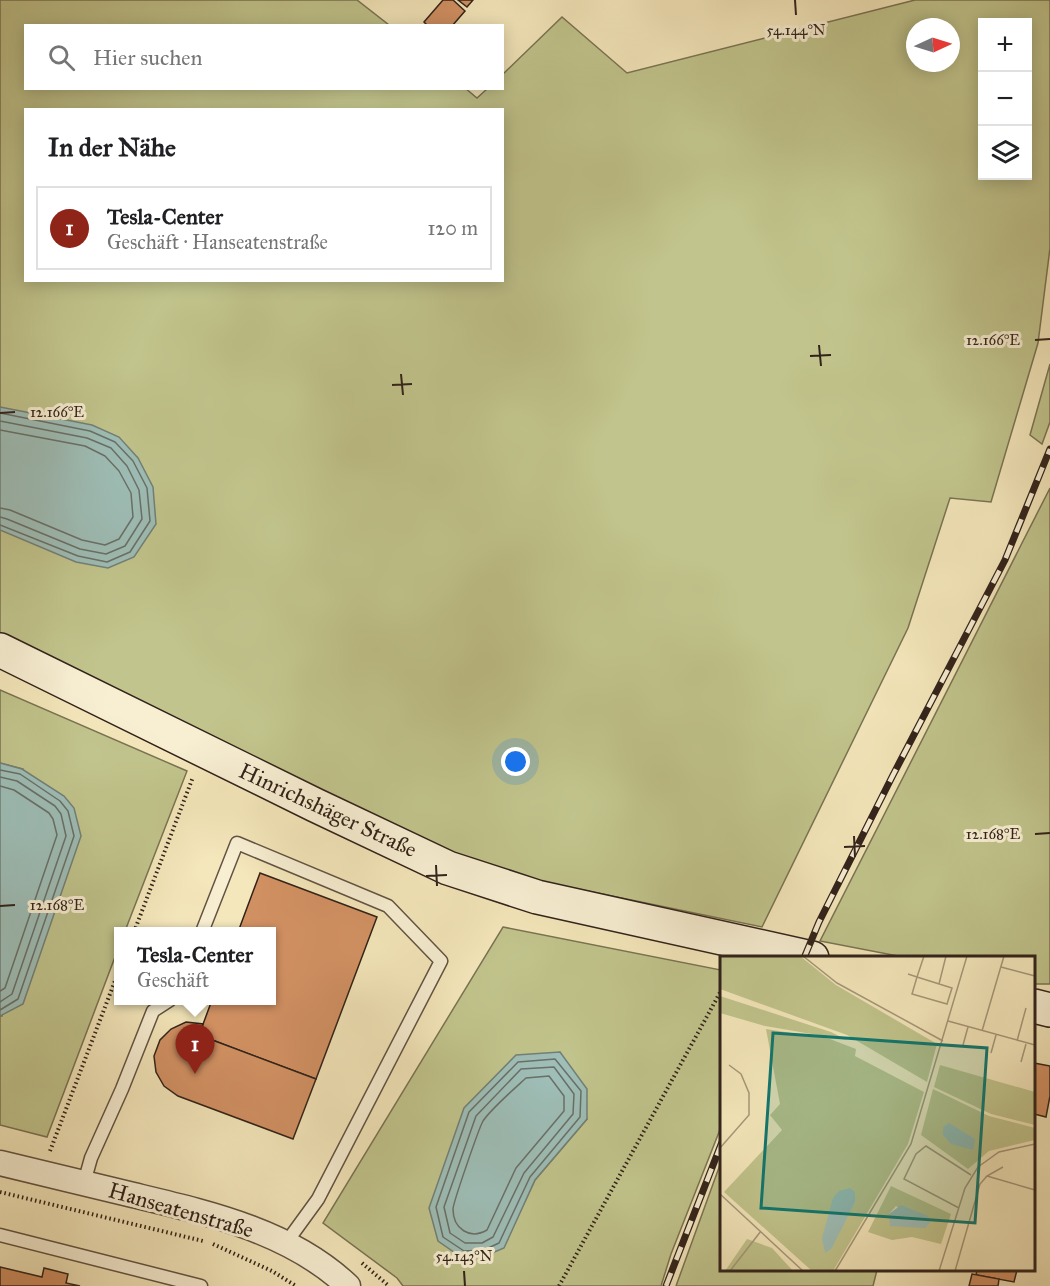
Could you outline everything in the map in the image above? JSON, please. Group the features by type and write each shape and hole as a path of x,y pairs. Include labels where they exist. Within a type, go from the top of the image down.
{"main road":[{"name":"Hinrichshäger Straße","path":"0,650 203,751 448,867 537,897 807,956"},
{"path":"1035,1006 1050,1010"}],"street":[{"name":"Hanseatenstraße","path":"0,1163 205,1212 259,1231 286,1243 339,1277 348,1286"}],"lane":[{"path":"204,927 237,843 388,906 441,961 318,1199 286,1243"},
{"path":"84,1183 91,1158 153,1011 162,1005"},
{"path":"0,1235 201,1286"}],"path":[{"path":"136,927 203,751"},
{"path":"42,1173 114,984"},
{"path":"559,1286 720,993"},
{"path":"0,1192 211,1243 245,1257 296,1286"}],"green space":[{"path":"0,0 357,0 388,24 24,24 24,90 467,90 477,98 486,90 504,90 504,73 562,17 627,73 915,0 1050,0 1050,248 1038,343 991,502 950,498 908,628 762,927 544,882 446,853 0,636"},
{"path":"1050,364 1050,422 1042,444 1030,435"},
{"path":"1050,488 1050,984 1035,984 1035,956 898,956 820,941"},
{"path":"0,690 187,771 127,927 114,927 114,960 47,1137 0,1125 0,1016 2,1016 23,769 0,763"},
{"path":"503,927 720,970 720,1130 671,1254 661,1286 403,1286 397,1278 323,1223","holes":["560,1053 587,1119 535,1180 503,1248"]},
{"path":"720,1165 720,1271 877,1271 873,1286 676,1286"}],"water":[{"path":"0,407 92,425 119,437 138,458 153,487 156,524 134,557 108,568 76,562 0,530"},
{"path":"0,763 22,769 64,796 74,808 81,836 23,1004 0,1016"},
{"path":"560,1052 587,1089 587,1119 535,1180 504,1248 485,1256 461,1257 438,1241 429,1208 464,1108 516,1055"}],"building":[{"path":"443,0 453,0 465,11 454,24 426,24 424,22"},
{"path":"458,0 473,0 467,7"},
{"path":"260,873 377,917 316,1079 199,1035 210,1005 276,1005 276,927 240,927"},
{"path":"186,1022 203,1024 199,1035 316,1079 293,1139 178,1096 164,1086 156,1072 154,1056 160,1040 171,1029"},
{"path":"1035,1063 1050,1066 1050,1096 1046,1117 1035,1114"},
{"path":"0,1267 42,1277 44,1268 68,1274 66,1283 80,1286 0,1286"},
{"path":"977,1271 1017,1271 1014,1282 976,1275"},
{"path":"972,1274 999,1279 998,1286 969,1286"}],"railway":[{"path":"805,956 819,922 893,775 1005,560 1050,449"},
{"path":"666,1286 720,1147"}],"place":[{"name":"Tesla-Center","path":"195,1074"}]}
